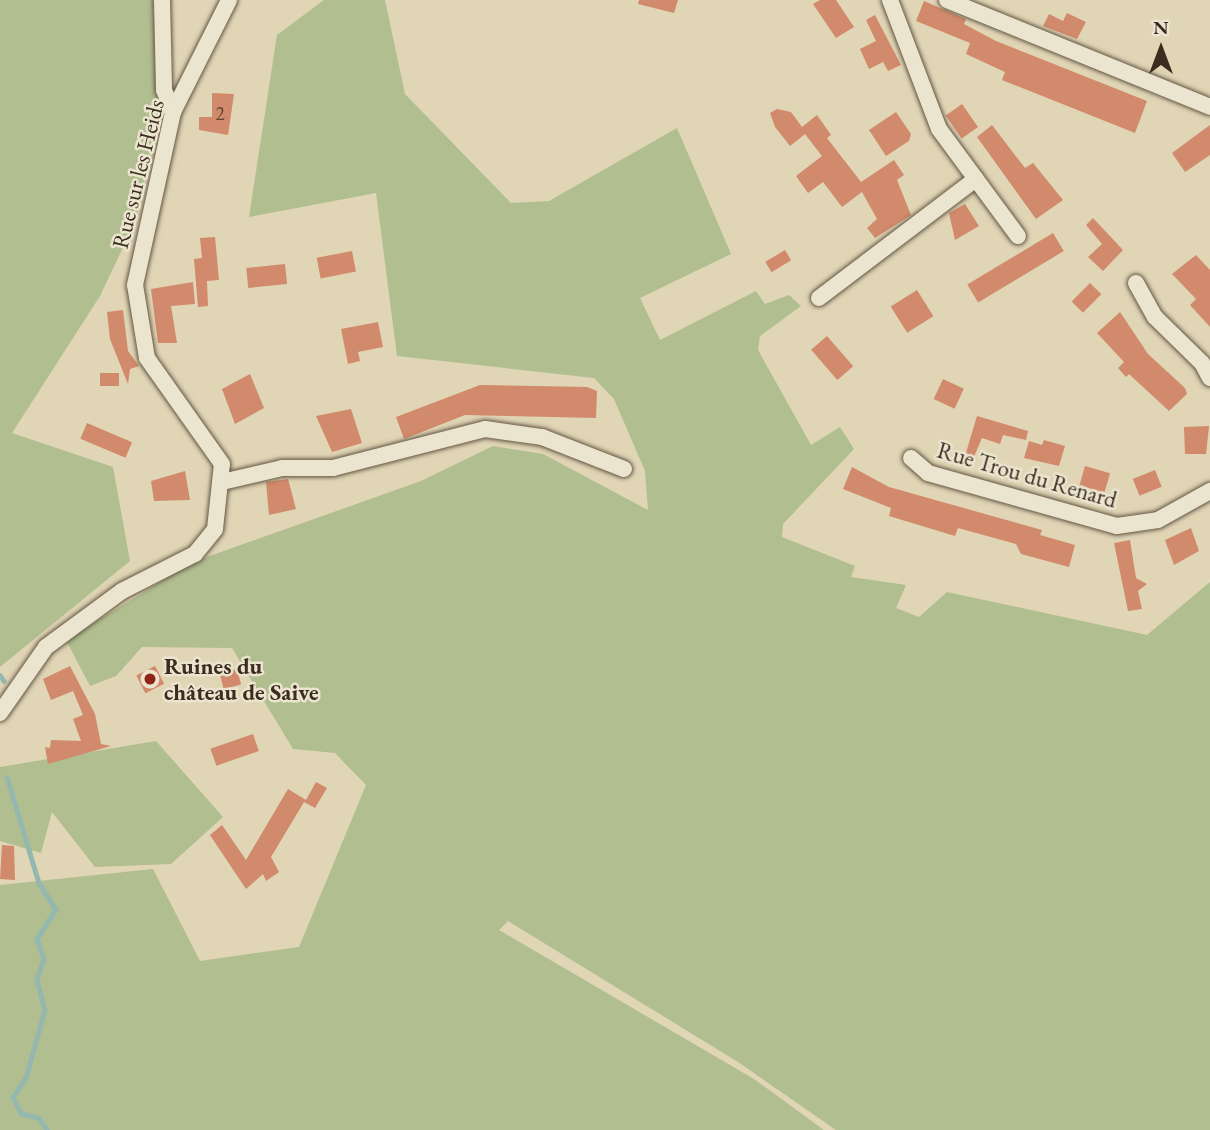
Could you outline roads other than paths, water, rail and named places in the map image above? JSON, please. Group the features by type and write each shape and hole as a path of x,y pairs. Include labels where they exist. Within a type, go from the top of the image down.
{"street":[{"path":"162,0 164,90 173,112"},
{"name":"Rue sur les Heids","path":"222,482 222,464 148,358 135,285 173,112 229,0"},
{"path":"890,0 939,129 1018,236"},
{"path":"947,0 1210,107"},
{"path":"819,298 976,178"},
{"path":"1136,284 1156,317 1202,363 1210,379"},
{"path":"0,713 46,647 121,591 195,554 215,529 222,482 282,468 333,468 485,429 542,437 624,469"},
{"name":"Rue Trou du Renard","path":"911,458 928,473 1117,526 1158,520 1210,491"}],"waterway":[{"path":"0,675 4,681"},
{"path":"7,777 39,883 56,909 37,939 44,959 37,979 45,1010 26,1078 13,1097 21,1113 39,1118 47,1130"}],"place":[{"name":"Ruines du château de Saive","path":"150,679"}]}
